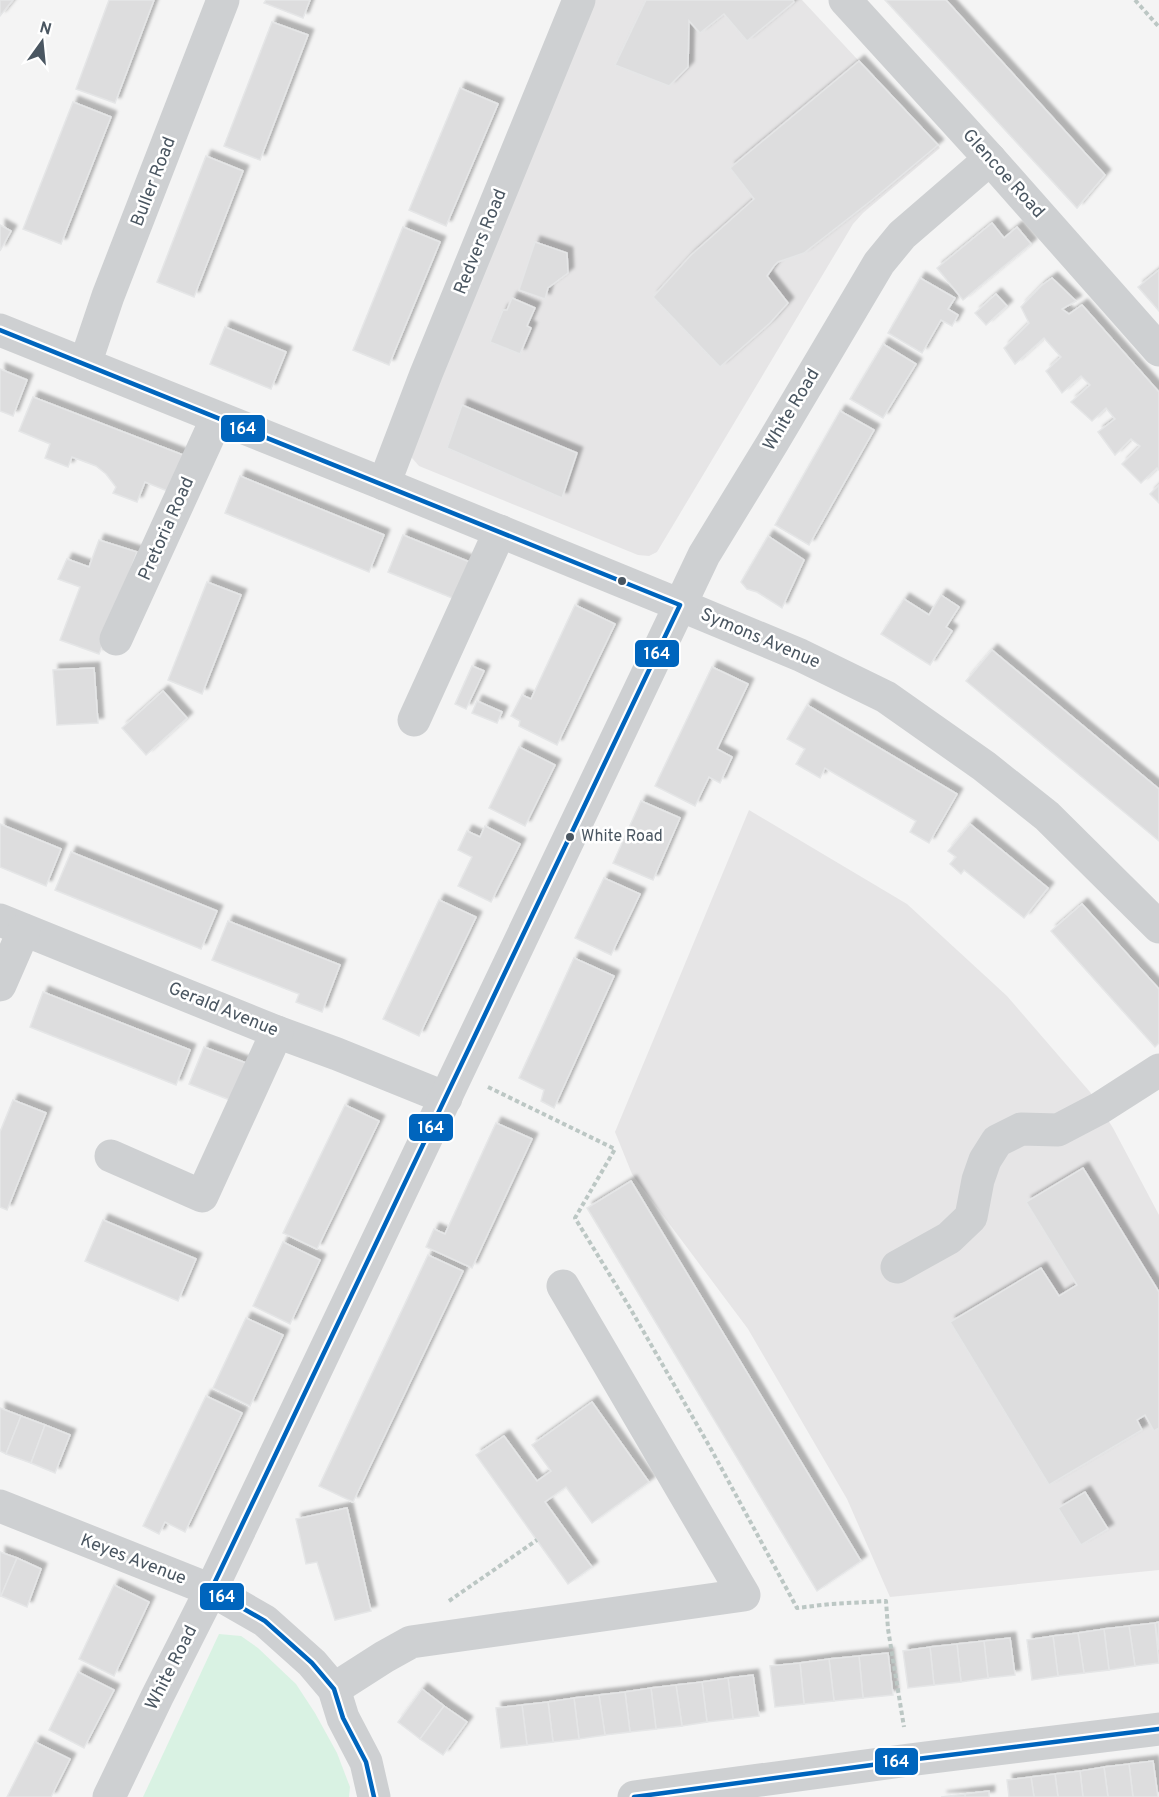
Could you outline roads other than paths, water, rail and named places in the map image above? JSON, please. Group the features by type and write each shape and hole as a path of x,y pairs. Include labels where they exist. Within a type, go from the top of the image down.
{"street":[{"name":"Buller Road","path":"85,364 108,296 224,0"},
{"name":"Redvers Road","path":"384,484 426,374 579,0"},
{"name":"Glencoe Road","path":"845,0 1159,350"},
{"name":"White Road","path":"109,1797 211,1590 695,571 882,260 902,235 990,159"},
{"name":"Symons Avenue","path":"0,330 680,605 800,655 886,697 984,766 1047,816 1159,927"},
{"name":"Pretoria Road","path":"116,639 217,418"},
{"path":"414,720 500,531"},
{"path":"0,985 12,925"},
{"name":"Gerald Avenue","path":"12,925 337,1054 452,1085"},
{"path":"111,1156 202,1196 277,1032"},
{"path":"897,1267 949,1238 971,1217 978,1180 985,1160 997,1141 1022,1130 1058,1130 1100,1108 1159,1070"},
{"path":"334,1689 411,1642 744,1595 563,1286"},
{"name":"Keyes Avenue","path":"0,1506 211,1590 265,1621 312,1663 334,1689 343,1718 366,1762 374,1797"},
{"path":"634,1797 806,1786 909,1760 1159,1729"}],"place":[{"name":"White Road","path":"570,837"}]}
